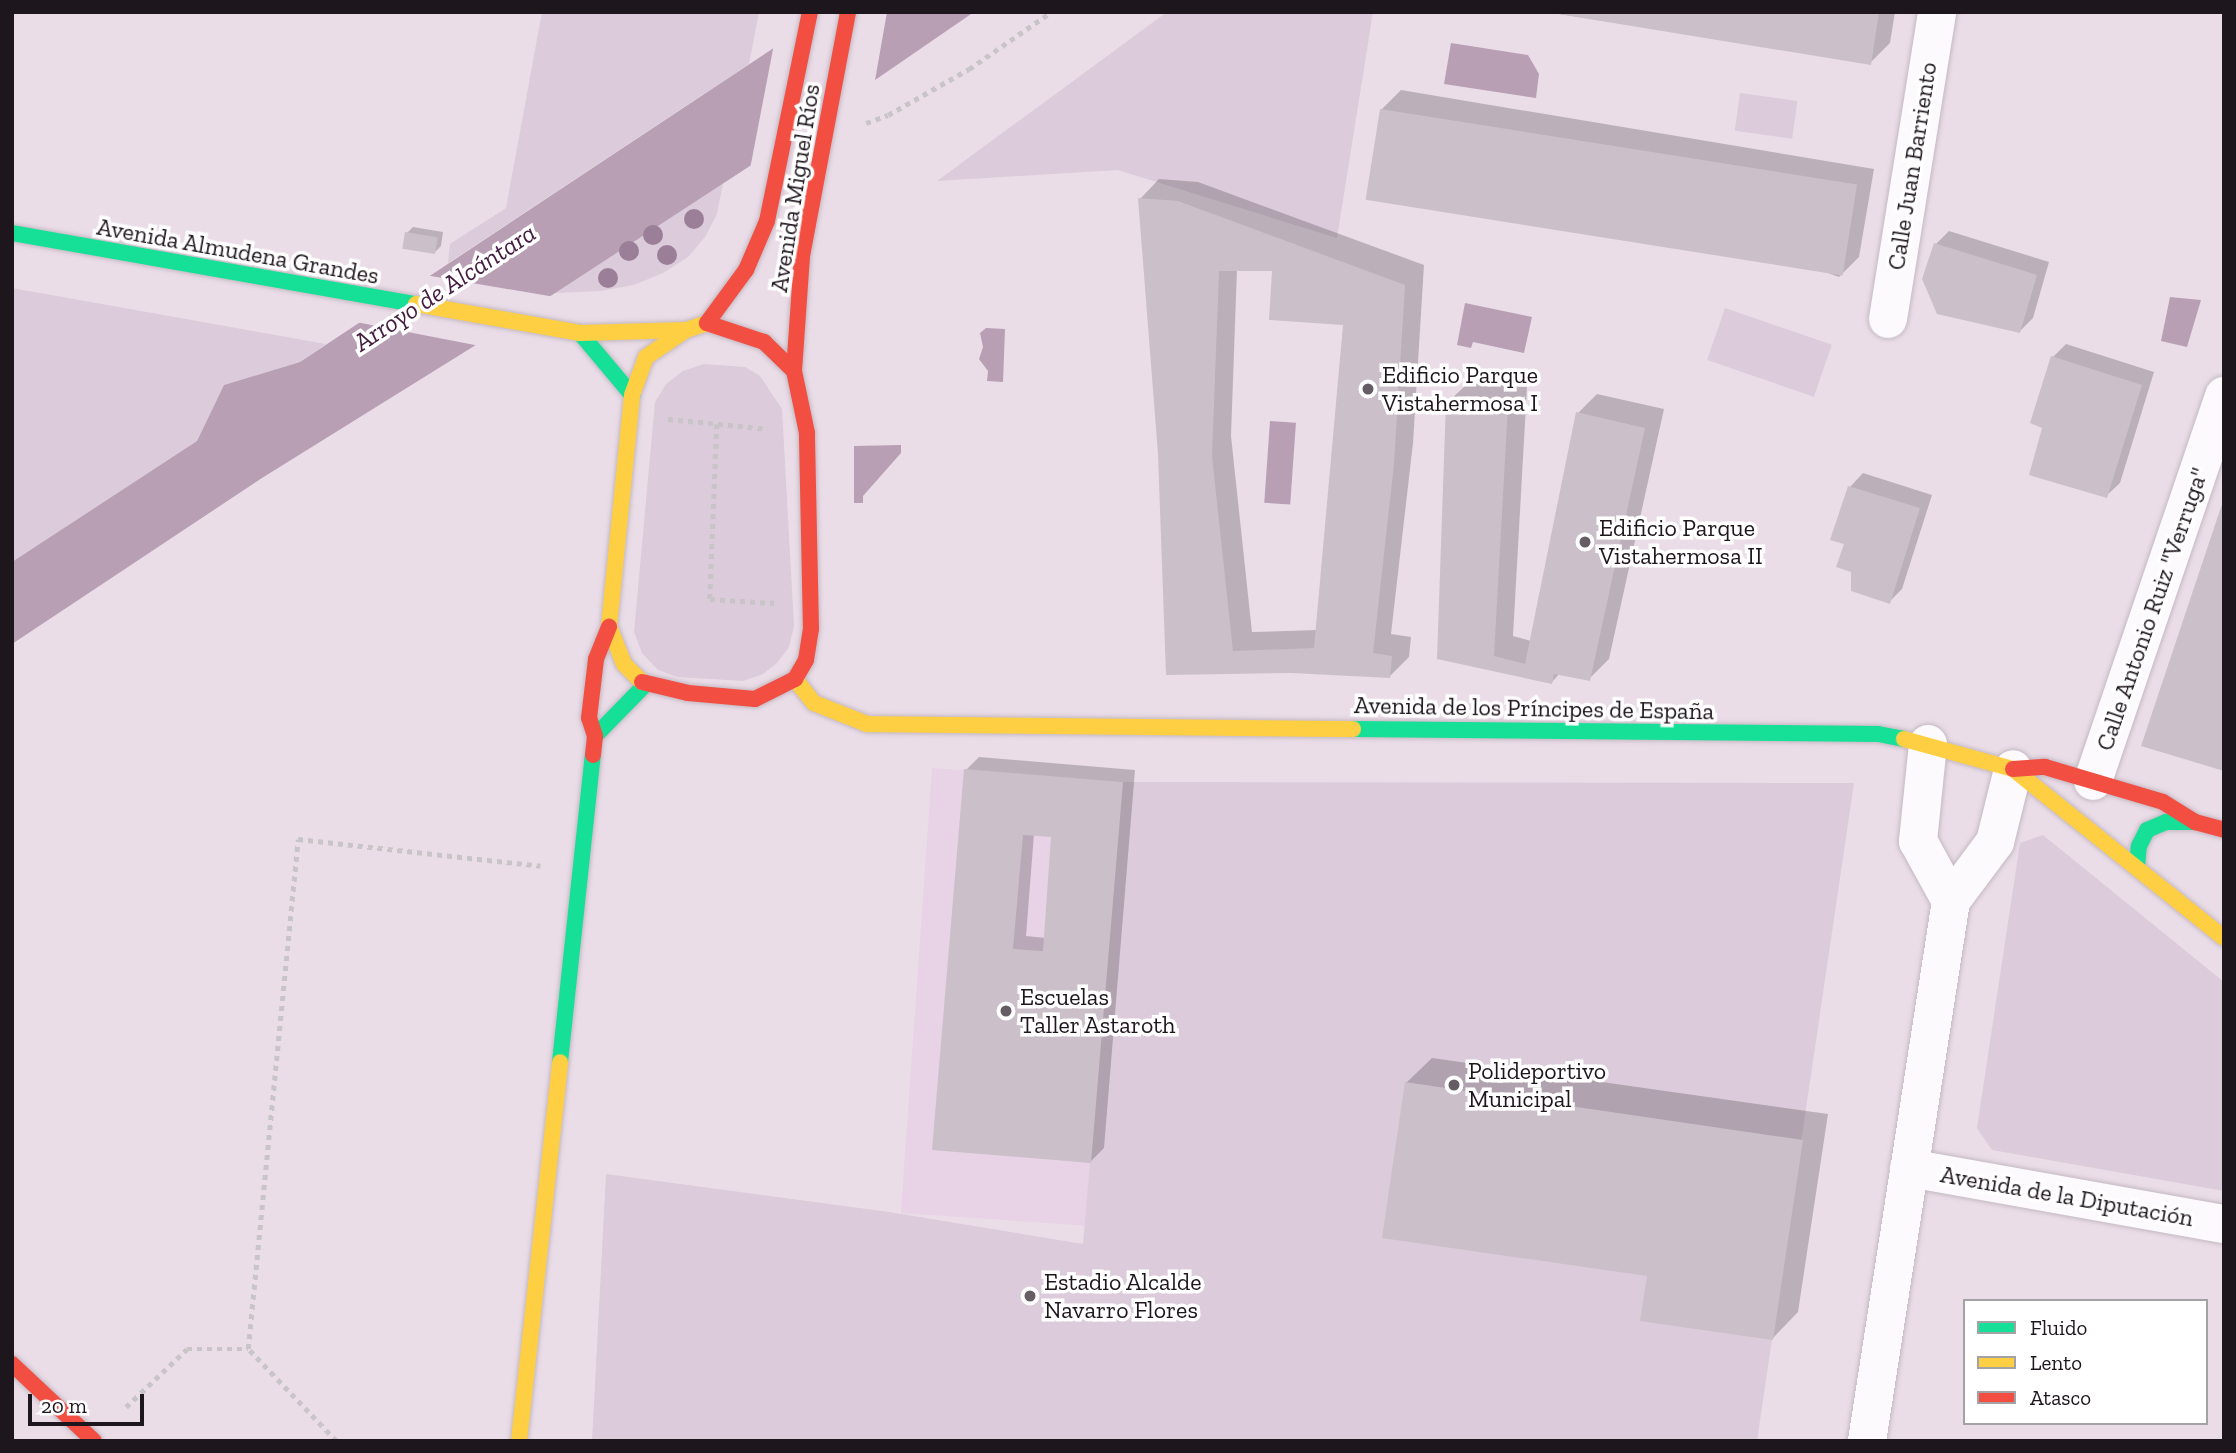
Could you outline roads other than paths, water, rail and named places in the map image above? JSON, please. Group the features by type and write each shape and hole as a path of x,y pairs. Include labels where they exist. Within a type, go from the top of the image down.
{"street":[{"name":"Avenida Miguel Ríos","path":"795,679 807,660 811,629 807,433 794,372 802,256 848,12"},
{"name":"Calle Juan Barriento","path":"1888,319 1937,12"},
{"name":"Avenida Miguel Ríos","path":"707,323 746,270 767,221 809,17"},
{"name":"Avenida Almudena Grandes","path":"12,233 580,333 686,330"},
{"path":"519,1441 595,736 589,718 596,659 609,626 632,395 646,357 686,330 707,323 764,342 794,372"},
{"path":"580,333 632,395"},
{"name":"Calle Antonio Ruiz \"Verruga\"","path":"2093,781 2217,439 2224,396"},
{"path":"609,626 624,664 645,685 688,693 755,699 795,679"},
{"name":"Avenida de los Príncipes de España","path":"795,679 814,702 867,724 1878,734 1928,744 2012,769 2224,938"},
{"path":"595,736 645,685"},
{"path":"1928,744 1918,841 1951,901"},
{"path":"2012,769 2045,767 2163,802 2195,822"},
{"name":"Avenida de la Diputación","path":"1867,1441 1951,901 1995,842 2012,769"},
{"path":"2137,867 2139,846 2147,830 2166,822 2195,822 2224,830"},
{"name":"Avenida de la Diputación","path":"1909,1168 2224,1224"},
{"path":"12,1364 94,1441"}],"water":[{"name":"Arroyo de Alcántara","path":"828,12 974,12 756,162 471,348 262,478 12,644 12,562 197,441 224,385 300,362"},
{"path":"1451,43 1528,55 1539,74 1536,98 1444,84"},
{"path":"2170,297 2201,300 2187,347 2161,341"},
{"path":"1465,303 1532,317 1524,353 1473,342 1471,348 1457,345"},
{"path":"986,328 1005,329 1003,382 987,381 988,371 979,359 983,347 980,333"},
{"path":"1270,421 1296,423 1290,505 1264,503"},
{"path":"901,445 901,453 863,496 863,503 854,503 854,446"}],"place":[{"name":"Edificio Parque Vistahermosa I","path":"1368,389"},
{"name":"Edificio Parque Vistahermosa II","path":"1585,542"},
{"name":"Escuelas Taller Astaroth","path":"1006,1011"},
{"name":"Polideportivo Municipal","path":"1454,1085"},
{"name":"Estadio Alcalde Navarro Flores","path":"1030,1296"}]}
